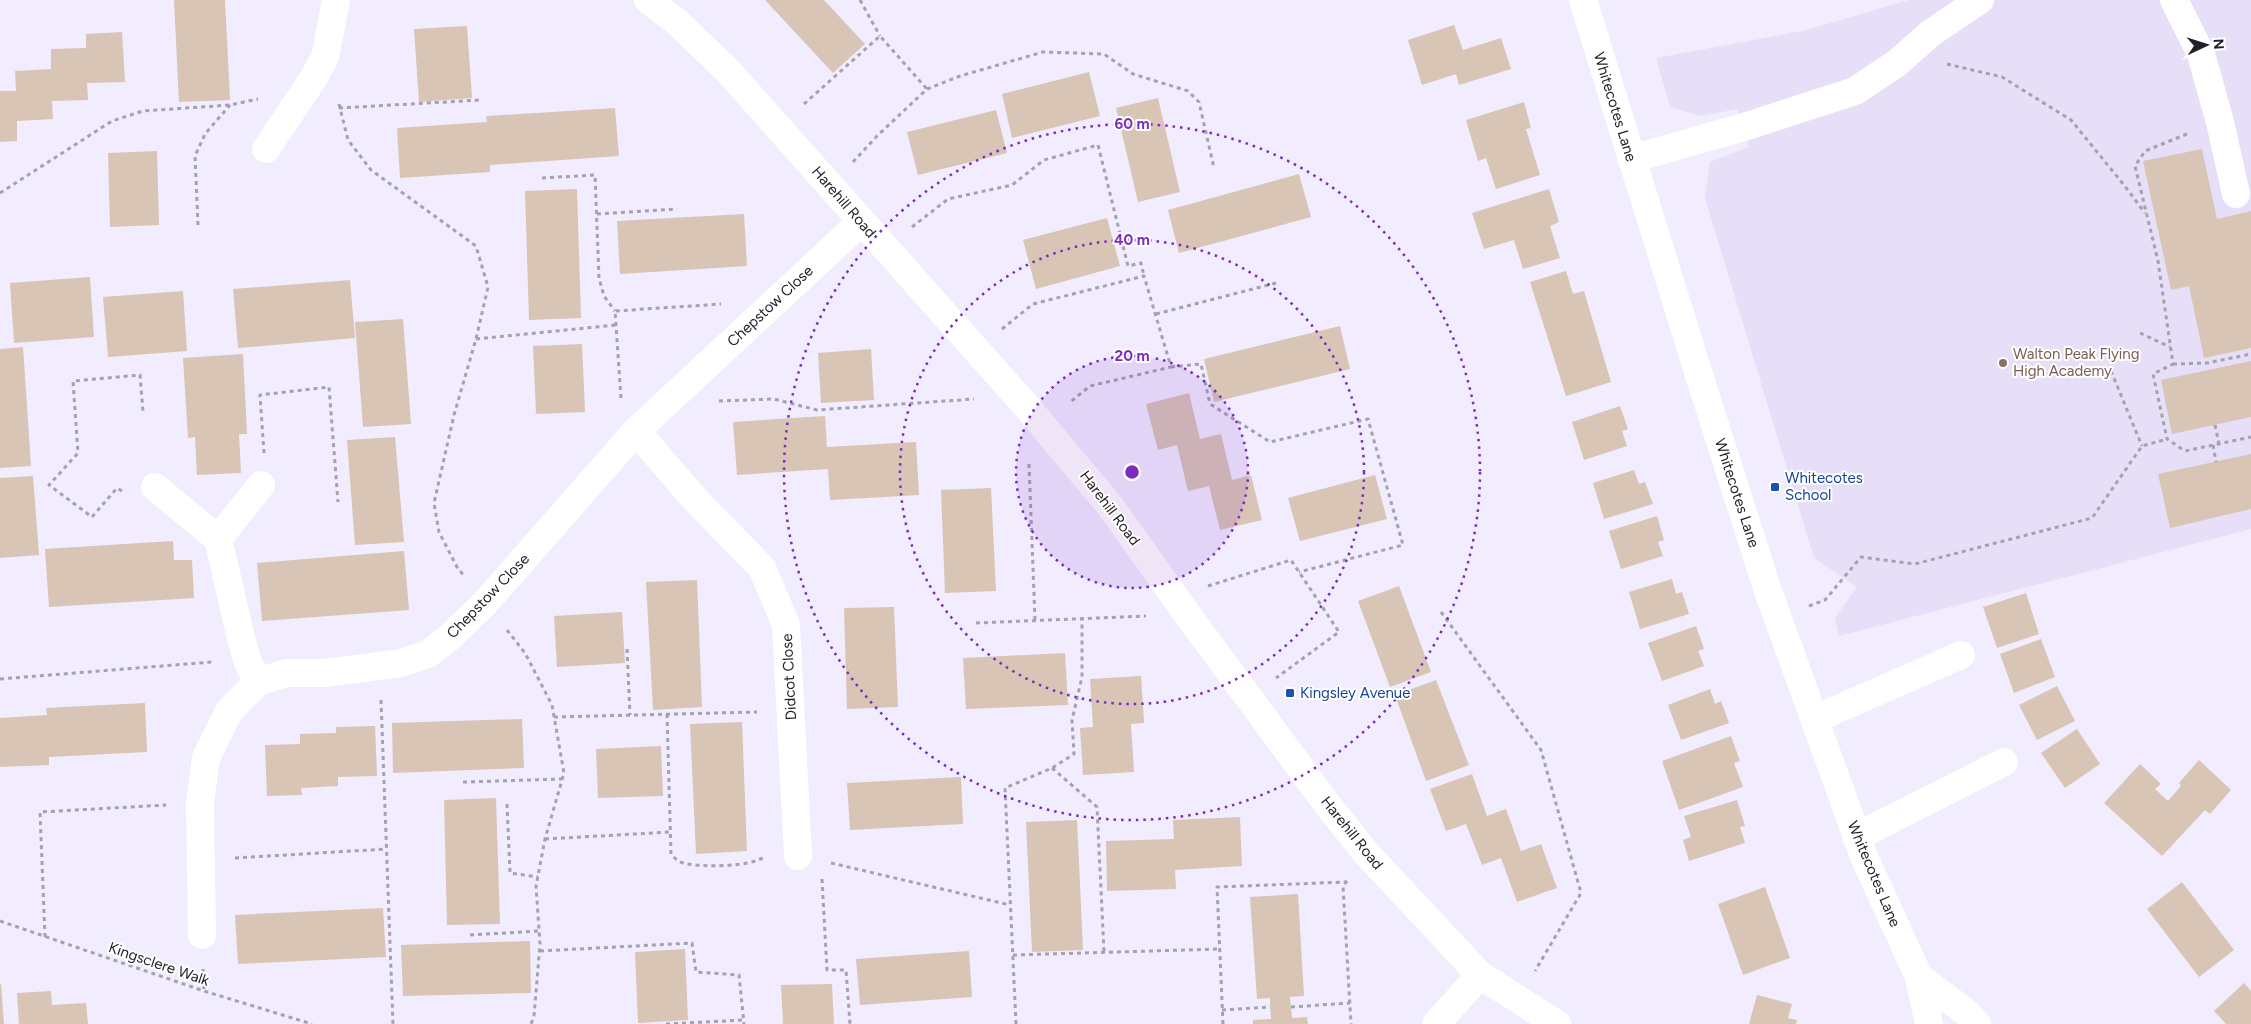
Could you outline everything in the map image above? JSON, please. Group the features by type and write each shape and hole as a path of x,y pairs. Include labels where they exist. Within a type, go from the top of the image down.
{"street":[{"path":"266,149 313,79 325,57 336,0"},
{"name":"Harehill Road","path":"648,0 678,23 728,71 1029,409 1110,507 1180,605 1367,854 1480,975 1557,1024"},
{"name":"Whitecotes Lane","path":"1583,0 1631,158 1778,618 1864,859 1919,977 1929,1024"},
{"path":"1631,158 1744,127 1855,91 1897,63 1931,33 1980,0"},
{"path":"2174,0 2201,54 2220,122 2236,194"},
{"name":"Chepstow Close","path":"202,935 200,804 206,758 229,711 252,671 326,673 401,663 428,654 450,637 485,604 630,438 861,222"},
{"name":"Didcot Close","path":"630,438 694,498 762,568 786,625 790,710 810,858"},
{"path":"218,539 261,485"},
{"path":"155,487 218,539 252,671"},
{"path":"1815,719 1961,655"},
{"path":"1856,837 2004,762"},
{"path":"1436,1024 1480,975"},
{"name":"Whitecotes Lane","path":"1919,977 1967,1013 1977,1024"}],"path":[{"path":"860,0 880,36 927,89"},
{"path":"778,128 880,36"},
{"path":"831,187 877,136 927,89 960,76 1043,52 1104,54 1133,74 1188,91 1199,102 1214,168"},
{"path":"1946,64 2002,77 2071,120 2147,216"},
{"path":"313,79 340,88 339,108 348,140 371,170 476,246 488,287 476,339 454,415 434,503 439,532 456,567 525,653 552,705 564,773 538,877 540,951 534,1016 531,1024"},
{"path":"0,193 112,121 143,111 230,105 263,98"},
{"path":"339,108 481,100"},
{"path":"198,225 195,156 205,134 230,105"},
{"path":"2173,364 2158,261 2136,166 2145,151 2220,122"},
{"path":"885,248 948,199 1012,185 1044,160 1098,145 1128,266 1141,264 1171,366"},
{"path":"542,178 595,175 599,278 604,296 615,311 630,438"},
{"path":"597,214 677,209"},
{"path":"975,349 1033,304 1144,276"},
{"path":"1156,314 1280,282"},
{"path":"615,311 777,300"},
{"path":"476,339 616,325"},
{"path":"2140,333 2170,347"},
{"path":"2251,354 2207,363 2173,364 2153,374 2168,439 2185,451 2251,437"},
{"path":"666,403 774,399 817,410 859,408 1029,409 1090,386 1171,366 1201,364 1210,404 1270,442 1368,419 1403,546 1299,572"},
{"path":"2111,371 2142,446"},
{"path":"143,412 140,375 73,381 78,453 49,485 92,517 117,488 142,502 155,487"},
{"path":"261,485 252,477 265,460 260,395 329,387 338,502"},
{"path":"1029,409 1035,620"},
{"path":"2215,425 2219,444"},
{"path":"1778,618 1825,600 1862,556 1915,564 2092,518 2142,446 2168,439"},
{"path":"2213,445 2216,462"},
{"path":"976,623 1082,619 1180,605 1291,560 1339,632 1249,697"},
{"path":"1440,612 1541,750 1581,893 1519,1000"},
{"path":"1016,1024 1005,788 1052,768 1074,754 1072,720 1082,677 1082,619"},
{"path":"627,649 630,715"},
{"path":"379,666 393,1024"},
{"path":"0,679 252,671"},
{"path":"554,717 790,710"},
{"path":"667,714 671,854 676,860 686,864 734,864 758,861 770,854 810,858 1010,906"},
{"path":"1052,768 1097,807 1104,952"},
{"path":"463,782 562,778"},
{"path":"45,937 40,812 200,804"},
{"path":"507,804 510,873 538,877"},
{"path":"546,840 671,832"},
{"path":"200,860 386,849"},
{"path":"1352,1024 1343,886 1367,854"},
{"path":"810,858 827,970 846,970 850,1024"},
{"path":"1223,1024 1217,887 1346,882"},
{"name":"Kingsclere Walk","path":"0,921 204,991 312,1024"},
{"path":"470,935 539,931"},
{"path":"540,951 692,943 696,972 739,974 744,1022 666,1024"},
{"path":"1013,955 1220,949"},
{"path":"1291,1006 1350,1003"},
{"path":"1222,1010 1270,1007"}],"shaded area":[{"name":"Walton Peak Flying High Academy","path":"1909,0 2251,0 2251,529 1839,636 1835,618 1857,587 1814,558 1705,198 1710,162 1749,147 1738,109 1701,116 1670,107 1656,58 1803,31"}],"building":[{"path":"174,0 225,0 230,100 179,102"},
{"path":"765,0 824,0 865,44 833,73"},
{"path":"1454,25 1463,50 1501,38 1511,69 1459,85 1456,74 1422,85 1408,40"},
{"path":"467,26 472,98 419,102 414,29"},
{"path":"122,32 125,82 87,83 88,100 52,101 53,119 17,121 17,141 0,142 0,91 16,91 15,71 51,69 51,49 86,48 86,34"},
{"path":"1089,72 1100,116 1012,138 1002,94"},
{"path":"1158,98 1180,192 1138,202 1116,108"},
{"path":"1524,102 1531,128 1526,129 1540,175 1496,189 1486,158 1478,161 1466,120"},
{"path":"615,108 619,156 490,165 490,172 400,178 397,128 487,122 486,116"},
{"path":"996,110 1007,153 918,175 907,132"},
{"path":"2202,149 2217,219 2251,211 2251,348 2204,358 2189,286 2171,290 2143,161"},
{"path":"157,151 159,225 110,227 108,153"},
{"path":"1299,174 1311,217 1179,253 1168,210"},
{"path":"577,189 581,318 529,320 525,191"},
{"path":"1549,189 1559,222 1550,226 1560,258 1523,269 1514,240 1484,249 1472,213"},
{"path":"744,214 747,266 620,274 617,221"},
{"path":"1107,218 1120,266 1036,289 1023,240"},
{"path":"1566,271 1573,294 1584,291 1611,382 1566,396 1530,282"},
{"path":"90,277 94,337 14,343 10,283"},
{"path":"350,280 355,338 238,348 233,289"},
{"path":"183,291 187,351 108,357 103,297"},
{"path":"403,319 411,424 363,427 355,322"},
{"path":"1340,326 1350,369 1214,402 1204,359"},
{"path":"582,344 585,412 536,414 533,346"},
{"path":"23,347 31,466 0,468 0,349"},
{"path":"871,349 874,400 821,403 818,353"},
{"path":"243,354 247,434 239,434 241,473 197,475 195,437 188,438 183,358"},
{"path":"2251,361 2251,417 2172,434 2161,380"},
{"path":"1189,393 1200,439 1221,434 1232,480 1251,475 1262,520 1220,530 1209,486 1188,491 1177,445 1158,450 1146,404"},
{"path":"1620,406 1628,429 1622,431 1627,446 1584,460 1572,422"},
{"path":"825,416 827,447 916,442 919,495 830,500 828,469 737,475 733,422"},
{"path":"395,437 404,542 355,545 347,440"},
{"path":"2251,454 2251,509 2170,528 2158,474"},
{"path":"1634,470 1639,484 1645,482 1653,504 1604,519 1593,483"},
{"path":"1375,475 1387,519 1300,541 1288,498"},
{"path":"33,476 39,555 0,558 0,478"},
{"path":"991,488 996,591 945,593 941,490"},
{"path":"1657,516 1664,540 1658,542 1663,556 1621,569 1609,531"},
{"path":"173,541 174,560 192,560 194,598 49,607 45,549"},
{"path":"404,551 409,610 262,621 257,563"},
{"path":"1672,579 1676,594 1682,592 1689,614 1640,629 1629,592"},
{"path":"697,580 702,707 653,710 646,582"},
{"path":"1399,586 1431,672 1390,687 1358,601"},
{"path":"2026,593 2039,634 1997,648 1983,607"},
{"path":"894,607 898,707 847,709 844,608"},
{"path":"622,612 625,663 557,667 554,616"},
{"path":"1696,626 1704,649 1698,651 1704,666 1662,681 1648,643"},
{"path":"2041,639 2055,677 2014,693 2000,654"},
{"path":"1065,653 1068,705 966,709 963,658"},
{"path":"1141,676 1144,723 1131,724 1134,772 1083,775 1080,728 1093,727 1090,679"},
{"path":"1436,680 1469,765 1426,781 1395,695"},
{"path":"2057,686 2075,721 2037,740 2019,705"},
{"path":"1710,689 1715,704 1721,701 1729,723 1681,740 1668,705"},
{"path":"145,703 147,752 49,757 49,765 0,767 0,718 47,715 46,708"},
{"path":"522,719 524,768 393,773 392,723"},
{"path":"742,722 747,851 696,854 690,724"},
{"path":"375,726 377,776 338,777 338,786 301,788 302,795 267,796 265,745 300,744 300,734 336,733 336,727"},
{"path":"2077,729 2100,764 2065,788 2041,753"},
{"path":"1731,736 1740,761 1734,763 1743,787 1679,810 1662,761"},
{"path":"661,746 663,796 598,798 596,749"},
{"path":"2199,760 2231,790 2210,814 2205,810 2162,856 2104,803 2140,764 2161,784 2155,789 2168,801 2181,786 2179,783"},
{"path":"1472,774 1487,816 1506,809 1521,851 1541,844 1557,888 1517,902 1501,858 1482,865 1466,824 1446,831 1430,789"},
{"path":"961,777 963,824 850,830 847,783"},
{"path":"496,798 500,924 447,925 444,800"},
{"path":"1737,800 1745,826 1740,827 1745,843 1689,861 1683,840 1691,837 1684,816"},
{"path":"1240,817 1242,866 1175,870 1176,889 1107,891 1106,841 1174,839 1173,820"},
{"path":"1077,820 1083,950 1032,952 1026,822"},
{"path":"2182,882 2234,950 2199,977 2147,909"},
{"path":"1765,887 1790,958 1743,975 1718,904"},
{"path":"1298,894 1304,996 1290,997 1292,1018 1307,1017 1308,1024 1253,1024 1253,1020 1271,1019 1270,998 1257,999 1250,897"},
{"path":"383,908 386,957 238,964 235,915"},
{"path":"530,941 531,993 403,996 401,945"},
{"path":"685,949 688,1020 638,1023 635,952"},
{"path":"969,951 972,997 860,1005 856,959"},
{"path":"2244,983 2251,991 2251,1024 2226,1024 2214,1011"},
{"path":"1,984 4,1024 0,1024"},
{"path":"832,984 834,1024 783,1024 781,985"},
{"path":"51,991 52,1005 86,1003 88,1024 19,1024 17,993"},
{"path":"1757,995 1792,1004 1788,1018 1797,1020 1796,1024 1749,1024"}],"place":[{"name":"Walton Peak Flying High Academy","path":"2003,363"},
{"name":"Whitecotes School","path":"1775,487"},
{"name":"Kingsley Avenue","path":"1290,693"}]}
